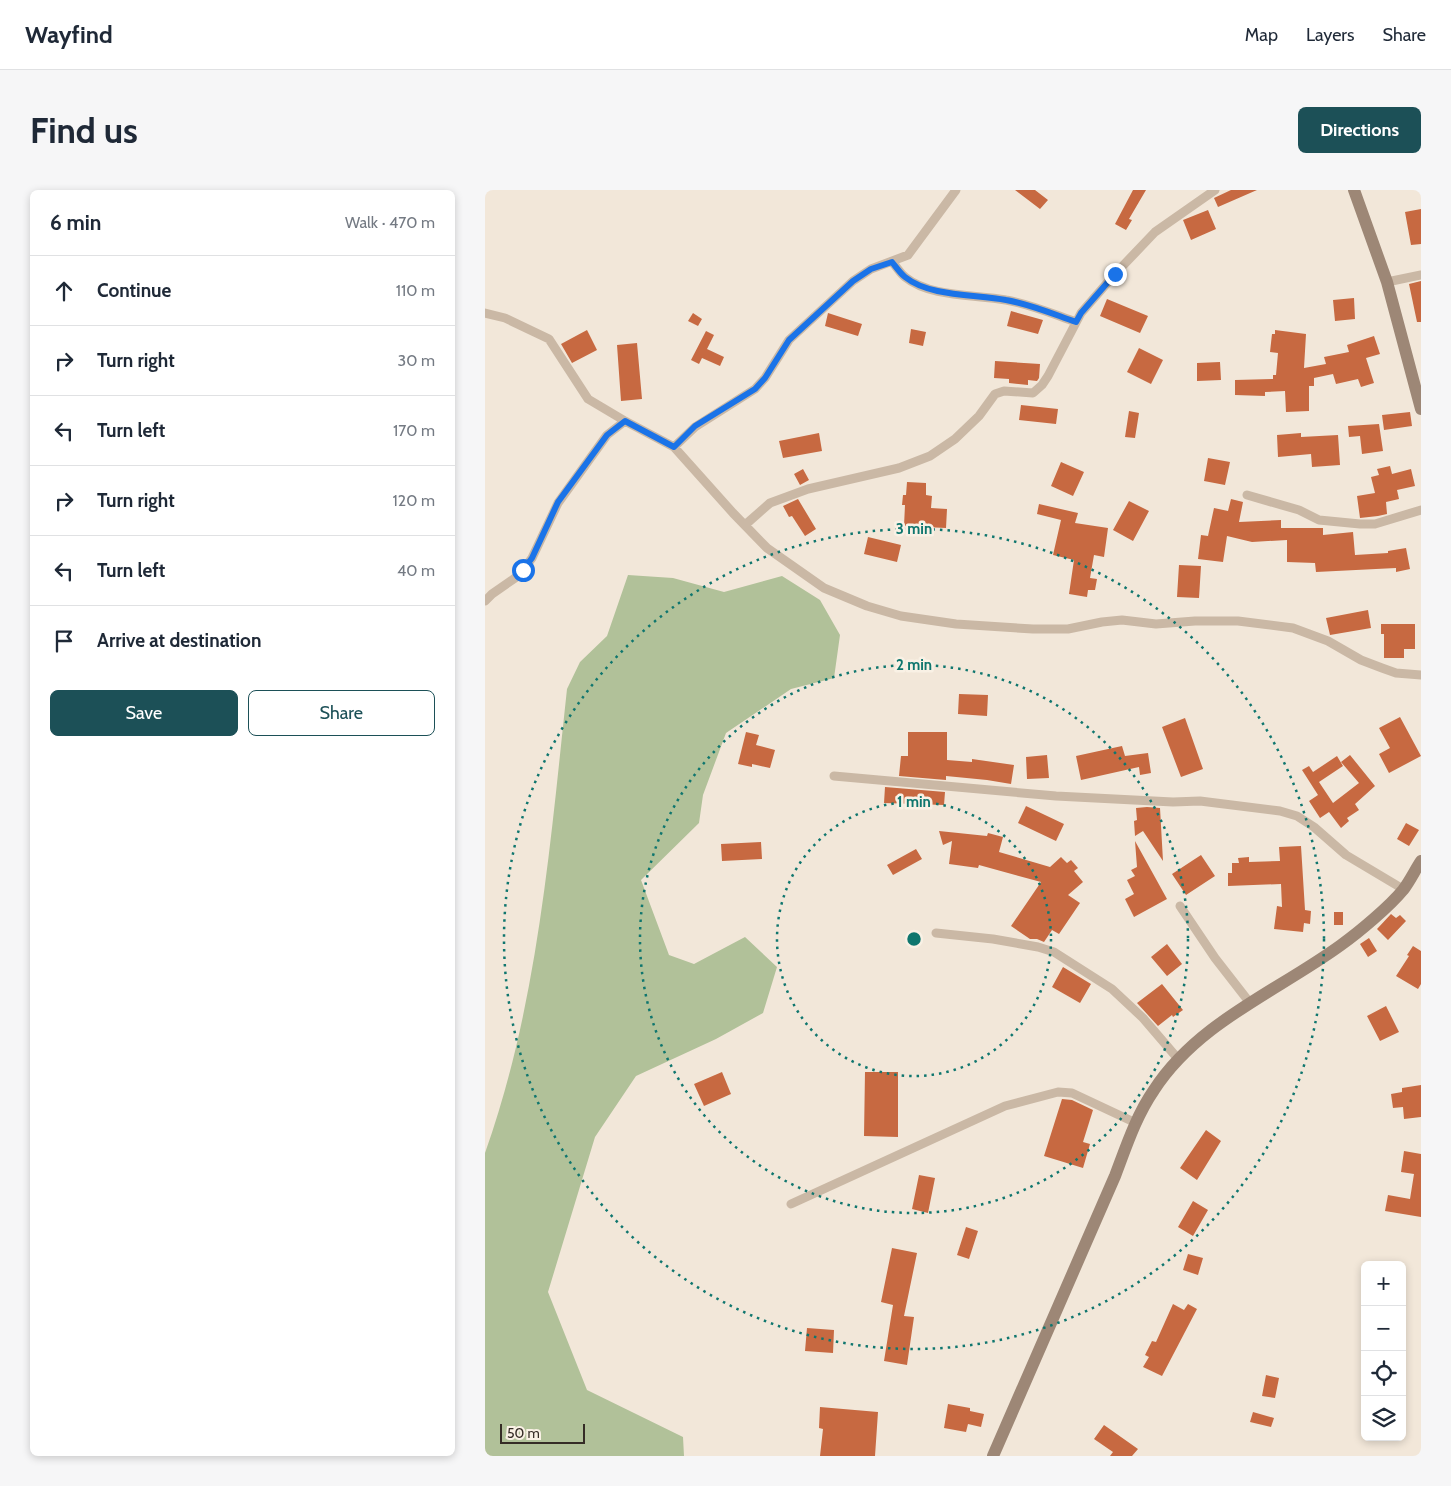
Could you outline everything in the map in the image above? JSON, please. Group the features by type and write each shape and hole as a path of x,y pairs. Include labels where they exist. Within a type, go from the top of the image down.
{"main road":[{"path":"1354,190 1387,282 1421,410"},
{"path":"993,1456 1115,1176 1136,1123 1154,1090 1179,1060 1205,1035 1250,1003 1342,945 1403,889 1421,861"}],"street":[{"path":"674,447 695,426 755,389 765,378 789,340 853,281 871,269 908,255 956,190"},
{"path":"745,525 770,503 808,489 899,468 930,456 955,439 979,416 995,394 1004,391 1033,393 1042,385 1081,313 1115,274 1155,232 1215,190"},
{"path":"892,262 906,277 925,287 945,293 1005,300 1028,305 1076,322"},
{"path":"1387,282 1421,275"},
{"path":"485,313 505,318 549,339 587,398 674,447 767,548 824,588 867,606 901,616 956,624 1068,629 1123,620 1156,624 1195,620 1238,621 1293,628 1328,641 1361,660 1396,673 1421,675"},
{"path":"485,601 491,594 515,578 523,570 532,558 558,502 607,435 625,421"},
{"path":"1247,495 1299,510 1319,520 1360,524 1375,524 1421,510"},
{"path":"834,776 1056,796 1173,802 1201,801 1280,811 1297,816 1314,827 1346,855 1403,889"},
{"path":"1180,906 1215,958 1250,1003"},
{"path":"936,933 993,939 1038,947 1054,952 1112,989 1143,1018 1179,1060"},
{"path":"791,1204 1005,1106 1057,1092 1073,1093 1136,1123"}],"green space":[{"path":"628,575 673,578 724,592 782,576 820,600 840,635 834,678 791,689 726,733 703,795 699,823 641,880 669,955 694,964 745,937 777,967 763,1013 716,1039 636,1076 595,1137 548,1292 587,1390 683,1437 684,1456 485,1456 485,1153 503,1097 518,1040 530,982 548,865 567,689 580,662 607,636"}],"building":[{"path":"1015,190 1035,190 1048,200 1040,209"},
{"path":"1133,190 1146,190 1129,219 1132,220 1126,230 1115,224"},
{"path":"1231,190 1257,190 1218,207 1214,198"},
{"path":"1421,209 1421,244 1411,245 1405,212"},
{"path":"1208,210 1216,229 1191,240 1183,220"},
{"path":"1421,281 1421,322 1417,322 1409,284"},
{"path":"1354,298 1355,319 1335,321 1333,300"},
{"path":"1107,299 1148,316 1140,333 1100,316"},
{"path":"1011,311 1043,320 1038,334 1007,326"},
{"path":"693,313 702,319 698,326 688,321"},
{"path":"828,313 862,324 858,336 825,326"},
{"path":"911,329 926,332 923,346 909,343"},
{"path":"587,330 597,350 572,363 561,344"},
{"path":"1275,330 1306,334 1304,368 1326,364 1324,357 1349,352 1347,345 1374,336 1380,354 1366,358 1374,383 1361,387 1358,379 1336,384 1333,374 1314,378 1314,386 1309,386 1309,411 1286,412 1285,391 1265,392 1265,396 1235,395 1235,380 1273,379 1273,375 1276,375 1278,353 1270,352 1272,334 1275,334"},
{"path":"706,331 714,335 707,349 724,357 720,366 702,358 699,364 691,360"},
{"path":"637,343 642,399 621,401 617,345"},
{"path":"1139,348 1163,360 1151,384 1127,372"},
{"path":"995,361 1040,364 1039,378 1037,381 1028,380 1028,385 1009,383 1009,379 994,378"},
{"path":"1220,362 1221,380 1197,381 1197,363"},
{"path":"1021,405 1058,409 1056,424 1019,420"},
{"path":"1129,411 1139,413 1135,438 1125,437"},
{"path":"1410,412 1412,426 1384,430 1382,415"},
{"path":"1379,424 1383,451 1362,454 1360,436 1349,437 1348,426"},
{"path":"819,433 822,451 783,458 779,441"},
{"path":"1301,433 1301,437 1338,435 1340,465 1312,467 1311,454 1278,457 1277,435"},
{"path":"1208,458 1230,462 1225,485 1204,481"},
{"path":"1061,462 1084,472 1073,496 1051,486"},
{"path":"1390,466 1392,474 1411,469 1415,486 1397,490 1399,499 1386,502 1387,514 1360,518 1357,496 1375,493 1371,477 1379,475 1377,469"},
{"path":"803,469 809,480 800,485 794,474"},
{"path":"907,482 926,483 926,495 932,496 931,508 947,509 946,528 904,526 905,505 902,505 903,495 906,495"},
{"path":"798,499 816,529 805,536 792,516 789,517 783,506"},
{"path":"1231,499 1243,502 1239,522 1281,520 1281,528 1323,528 1323,535 1353,532 1355,555 1388,553 1388,551 1406,548 1410,569 1396,572 1396,568 1316,572 1315,563 1287,562 1287,540 1252,542 1227,536 1223,562 1198,559 1201,535 1208,536 1214,508 1228,511"},
{"path":"1129,501 1149,511 1133,541 1113,530"},
{"path":"1039,504 1078,513 1075,523 1108,528 1104,557 1094,555 1090,578 1097,579 1095,590 1088,590 1087,597 1069,594 1074,560 1053,555 1061,520 1037,514"},
{"path":"868,537 901,545 897,562 864,554"},
{"path":"1179,565 1201,566 1199,598 1177,597"},
{"path":"1368,610 1371,628 1330,635 1326,618"},
{"path":"1381,624 1415,624 1415,649 1404,649 1404,658 1384,658 1384,634 1381,634"},
{"path":"959,694 988,695 987,716 958,714"},
{"path":"1400,717 1421,756 1389,773 1379,754 1390,748 1379,728"},
{"path":"1185,718 1203,769 1181,777 1162,727"},
{"path":"746,732 759,735 756,745 775,750 770,768 752,764 752,767 738,764"},
{"path":"908,732 947,732 947,760 972,762 972,759 1014,765 1011,784 946,776 946,780 899,776 901,756 908,756"},
{"path":"1122,746 1125,756 1148,753 1151,773 1140,775 1139,767 1081,780 1076,756"},
{"path":"1047,755 1049,778 1027,779 1026,757"},
{"path":"1350,755 1375,786 1355,804 1359,810 1347,818 1349,821 1341,828 1329,812 1320,818 1309,801 1318,795 1302,770 1309,766 1313,772 1337,756 1343,766 1319,782 1333,803 1359,783 1341,762"},
{"path":"885,787 945,792 944,805 884,803"},
{"path":"1026,806 1064,824 1056,841 1018,823"},
{"path":"1136,808 1160,808 1163,861 1143,831 1135,836 1134,821 1137,820"},
{"path":"1406,823 1419,830 1409,846 1397,839"},
{"path":"939,831 987,836 988,833 1003,837 999,852 1050,867 1061,857 1067,863 1071,860 1078,868 1074,871 1083,882 1068,895 1080,903 1059,934 1052,930 1044,942 1030,939 1011,926 1041,882 979,865 978,868 949,864 952,841 943,845"},
{"path":"1135,841 1167,899 1134,917 1125,899 1134,894 1127,880 1135,876 1131,870 1137,867"},
{"path":"761,842 762,859 722,861 721,844"},
{"path":"1301,846 1305,910 1311,911 1310,924 1304,923 1303,932 1274,929 1277,906 1282,907 1281,884 1228,886 1228,873 1232,873 1232,863 1239,863 1238,858 1249,857 1249,862 1280,861 1279,847"},
{"path":"916,849 922,859 893,875 887,865"},
{"path":"1201,855 1215,876 1186,895 1172,874"},
{"path":"1334,912 1343,912 1343,925 1334,925"},
{"path":"1391,914 1396,918 1400,915 1406,921 1388,940 1377,929"},
{"path":"1369,938 1377,951 1368,957 1360,944"},
{"path":"1167,944 1182,964 1167,976 1151,957"},
{"path":"1413,946 1421,951 1421,984 1418,989 1396,976"},
{"path":"1063,967 1091,984 1080,1003 1052,987"},
{"path":"1162,984 1183,1010 1173,1017 1172,1015 1158,1026 1137,1003"},
{"path":"1386,1006 1399,1032 1380,1041 1367,1016"},
{"path":"722,1072 731,1094 704,1106 694,1084"},
{"path":"865,1072 898,1072 898,1137 864,1136"},
{"path":"1421,1085 1421,1117 1404,1119 1403,1107 1393,1108 1391,1094 1402,1092 1402,1088"},
{"path":"1062,1099 1072,1100 1093,1110 1083,1142 1090,1144 1083,1168 1044,1156"},
{"path":"1206,1130 1221,1141 1197,1180 1180,1168"},
{"path":"1404,1151 1421,1154 1421,1217 1385,1211 1388,1195 1410,1199 1414,1174 1401,1172"},
{"path":"919,1175 935,1178 928,1213 912,1209"},
{"path":"1193,1201 1208,1210 1193,1236 1178,1227"},
{"path":"966,1227 978,1231 969,1259 957,1255"},
{"path":"892,1248 917,1253 904,1316 914,1317 907,1365 884,1361 893,1305 881,1302"},
{"path":"1188,1254 1203,1258 1198,1275 1183,1270"},
{"path":"1173,1304 1184,1310 1188,1304 1197,1309 1162,1376 1143,1367 1149,1357 1145,1355 1152,1341 1156,1342"},
{"path":"807,1328 834,1330 833,1353 805,1351"},
{"path":"1266,1375 1279,1378 1275,1398 1262,1396"},
{"path":"948,1404 970,1408 970,1411 984,1414 981,1427 968,1424 966,1432 944,1428"},
{"path":"820,1407 878,1412 875,1456 820,1456 823,1429 819,1428"},
{"path":"1253,1412 1274,1418 1271,1427 1250,1422"},
{"path":"1104,1425 1138,1449 1132,1456 1110,1456 1113,1452 1094,1439"}],"route":[{"path":"523,570 532,558 558,502 607,435 625,421 674,447 695,426 755,389 765,378 789,340 853,281 871,269 892,262 906,277 925,287 945,293 1005,300 1028,305 1076,322 1081,313 1115,274"}]}
